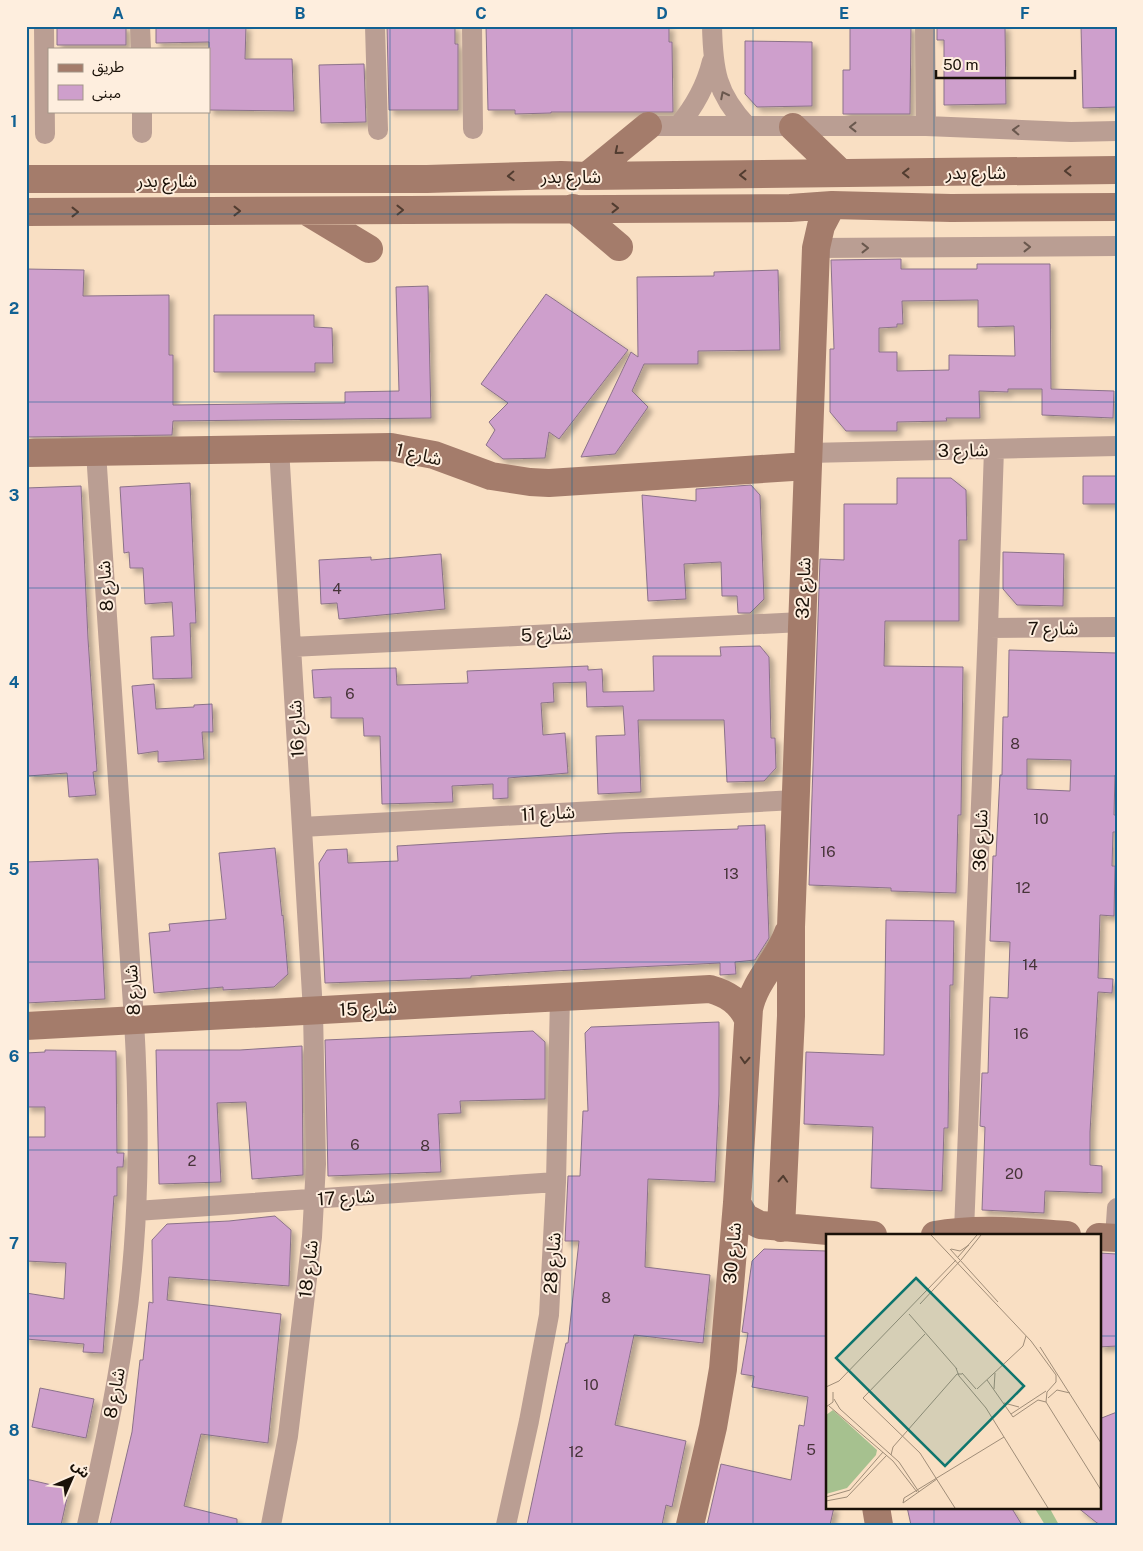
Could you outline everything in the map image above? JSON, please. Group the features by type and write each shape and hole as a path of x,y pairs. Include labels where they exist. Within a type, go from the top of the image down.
{"street":[{"path":"44,26 45,134"},
{"path":"140,26 141,48"},
{"path":"375,26 378,130"},
{"path":"472,26 473,129"},
{"path":"678,126 697,101 709,74 712,59 712,26"},
{"path":"925,26 926,126"},
{"path":"712,59 721,90 729,104 747,126"},
{"path":"142,112 142,133"},
{"path":"587,176 648,126 926,126 1084,133 1117,131"},
{"path":"793,127 841,173"},
{"name":"شارع بدر","path":"26,179 427,179 561,175 1117,170"},
{"name":"شارع بدر","path":"26,212 790,208 832,206 951,208 1117,206"},
{"name":"شارع 32","path":"791,1016 791,927 795,800 816,248 821,226 832,206"},
{"path":"573,208 619,248"},
{"name":"شارع 32","path":"790,208 806,226 816,248"},
{"path":"306,211 369,249"},
{"path":"816,248 1117,246"},
{"name":"شارع 1","path":"26,453 370,446 406,449 434,455 491,476 549,483 808,460"},
{"name":"شارع 3","path":"808,460 994,449 1117,446"},
{"name":"شارع 16","path":"279,448 313,1011"},
{"name":"شارع 36","path":"964,1231 994,449"},
{"name":"شارع 8","path":"87,1525 113,1404 132,1272 136,1211 138,1115 134,1020 96,452"},
{"name":"شارع 5","path":"291,647 802,622"},
{"name":"شارع 7","path":"988,628 1117,627"},
{"name":"شارع 11","path":"302,827 795,800"},
{"name":"شارع 32","path":"760,979 778,955 791,927"},
{"name":"شارع 15","path":"26,1026 710,989 743,978 760,979"},
{"path":"760,979 783,998 791,1016 774,1227"},
{"name":"شارع 30","path":"690,1525 719,1398 723,1370 737,1203 748,1019 751,998 760,979"},
{"name":"شارع 15","path":"710,989 719,991 735,1001 748,1019"},
{"name":"شارع 28","path":"506,1525 530,1421 549,1315 556,1182 560,997"},
{"name":"شارع 18","path":"277,1524 315,1199 313,1011"},
{"name":"شارع 17","path":"136,1211 556,1182"},
{"path":"737,1203 745,1217 760,1225 861,1234"},
{"path":"1110,1238 1117,1208"},
{"path":"732,1253 749,1238 774,1227"},
{"path":"942,1234 964,1231 1038,1234"},
{"path":"872,1525 876,1508"},
{"path":"876,1508 879,1525"}],"green space":[{"path":"1035,1508 1050,1508 1059,1525 1045,1525"}],"building":[{"path":"57,26 126,26 126,45 57,45"},
{"path":"156,26 246,26 245,59 292,59 294,111 210,110 209,42 156,43"},
{"path":"387,26 455,26 455,44 458,44 458,110 389,110"},
{"path":"486,26 669,26 669,42 672,42 673,112 551,112 515,114 515,110 488,110"},
{"path":"850,26 911,26 910,114 843,114 843,70 850,70"},
{"path":"937,26 1005,26 1006,104 944,105 944,40 937,40"},
{"path":"1081,26 1117,26 1117,107 1083,108"},
{"path":"745,41 812,42 812,106 757,107 745,94"},
{"path":"364,64 366,122 321,123 319,65"},
{"path":"901,259 901,269 977,269 977,264 1050,264 1051,389 1114,391 1113,418 1042,415 1042,389 1008,389 1008,392 979,391 980,418 946,418 947,421 897,422 897,431 846,431 830,412 830,349 834,349 831,260","holes":["978,300 978,327 1014,326 1015,356 949,355 949,370 897,371 897,352 879,352 879,328 897,327 897,324 903,324 902,301"]},
{"path":"26,269 84,270 83,296 169,295 169,355 173,355 173,405 345,403 345,392 399,391 396,287 428,286 431,418 173,421 172,435 26,437"},
{"path":"778,270 780,350 698,351 698,364 644,364 632,391 648,407 615,454 581,457 631,352 638,357 637,277 714,276 714,272"},
{"path":"546,294 628,350 559,439 549,432 545,458 503,459 486,445 495,430 489,422 508,403 481,384"},
{"path":"214,315 314,315 314,327 332,328 333,363 315,363 315,372 214,372"},
{"path":"1083,476 1117,476 1117,504 1083,504"},
{"path":"897,478 951,478 966,490 967,540 959,540 959,621 885,621 884,666 963,667 961,815 958,815 956,893 891,891 891,888 809,885 820,559 844,560 844,504 897,504"},
{"path":"190,483 196,623 190,623 192,678 153,679 151,637 174,636 172,602 145,604 143,568 130,568 129,552 124,553 120,487"},
{"path":"751,485 760,495 764,599 750,613 738,613 737,596 722,596 721,562 684,564 686,599 648,601 642,495 696,501 696,489"},
{"path":"81,486 88,639 97,771 93,772 96,795 69,797 67,773 28,776 26,757 26,488"},
{"path":"1003,552 1064,554 1063,606 1017,605 1003,589"},
{"path":"441,554 445,609 339,619 337,603 321,604 319,560 371,557 371,560"},
{"path":"760,646 769,657 771,738 775,738 776,768 764,781 727,782 724,720 638,720 641,792 598,794 596,736 625,735 623,706 587,707 586,682 553,683 554,702 541,703 543,735 565,733 568,773 508,778 508,798 493,799 493,784 452,786 453,802 382,804 380,736 364,736 363,718 331,718 331,697 314,698 312,670 331,669 396,668 397,685 468,683 467,671 588,666 588,670 602,669 603,692 654,691 653,656 721,656 720,647"},
{"path":"1009,650 1117,653 1117,775 1115,775 1114,815 1117,815 1117,832 1113,832 1112,866 1115,866 1114,916 1100,915 1098,978 1113,979 1112,993 1098,992 1090,1132 1090,1165 1102,1166 1102,1193 1045,1191 1044,1213 982,1210 985,1127 980,1126 982,1073 988,1073 990,997 1008,998 1010,942 990,941 993,856 996,856 1000,775 1002,775 1003,717 1008,717","holes":["1027,759 1071,760 1070,791 1027,789"]},
{"path":"154,684 156,709 212,704 213,732 202,732 204,759 158,762 158,751 138,754 132,686"},
{"path":"765,825 769,938 755,960 735,962 736,974 720,975 720,963 553,971 471,976 471,978 325,983 319,863 327,850 347,849 348,863 398,861 397,846 615,833 738,829 738,826"},
{"path":"275,848 288,974 274,987 223,990 223,987 154,993 149,933 170,931 169,924 226,919 219,853"},
{"path":"98,859 105,999 26,1003 26,862"},
{"path":"886,920 954,921 953,985 950,985 948,1128 944,1128 942,1191 871,1188 873,1127 804,1124 806,1052 884,1055"},
{"path":"719,1022 719,1095 715,1182 648,1179 645,1267 710,1275 703,1343 634,1335 615,1425 686,1441 672,1507 666,1505 662,1525 527,1525 566,1343 568,1343 579,1241 565,1241 568,1176 580,1176 583,1111 588,1111 585,1033 591,1027"},
{"path":"533,1031 545,1042 545,1099 460,1101 461,1113 438,1114 441,1172 328,1176 325,1040"},
{"path":"302,1046 303,1175 252,1179 246,1102 217,1103 221,1182 159,1184 156,1050 240,1050"},
{"path":"45,1050 116,1051 117,1153 124,1153 123,1167 117,1167 117,1196 114,1196 103,1353 83,1352 84,1344 26,1339 26,1293 64,1299 66,1263 26,1261 26,1137 45,1137 45,1107 26,1107 26,1053 45,1052"},
{"path":"275,1216 291,1230 289,1286 169,1277 167,1300 281,1314 268,1443 201,1434 184,1506 237,1519 237,1525 110,1525 132,1432 140,1360 143,1360 149,1302 153,1303 152,1240 167,1224 229,1221"},
{"path":"764,1249 826,1251 826,1508 834,1508 830,1525 707,1525 721,1464 791,1480 799,1425 804,1426 808,1397 752,1387 754,1376 741,1374 748,1333 742,1332 752,1261"},
{"path":"1100,1253 1117,1254 1117,1346 1100,1347"},
{"path":"40,1388 94,1399 86,1438 32,1427"},
{"path":"1117,1412 1117,1525 1097,1523 1078,1508 1100,1508 1100,1419"},
{"path":"26,1479 69,1489 61,1525 26,1525"},
{"path":"907,1508 1012,1508 1022,1525 911,1525"}]}
